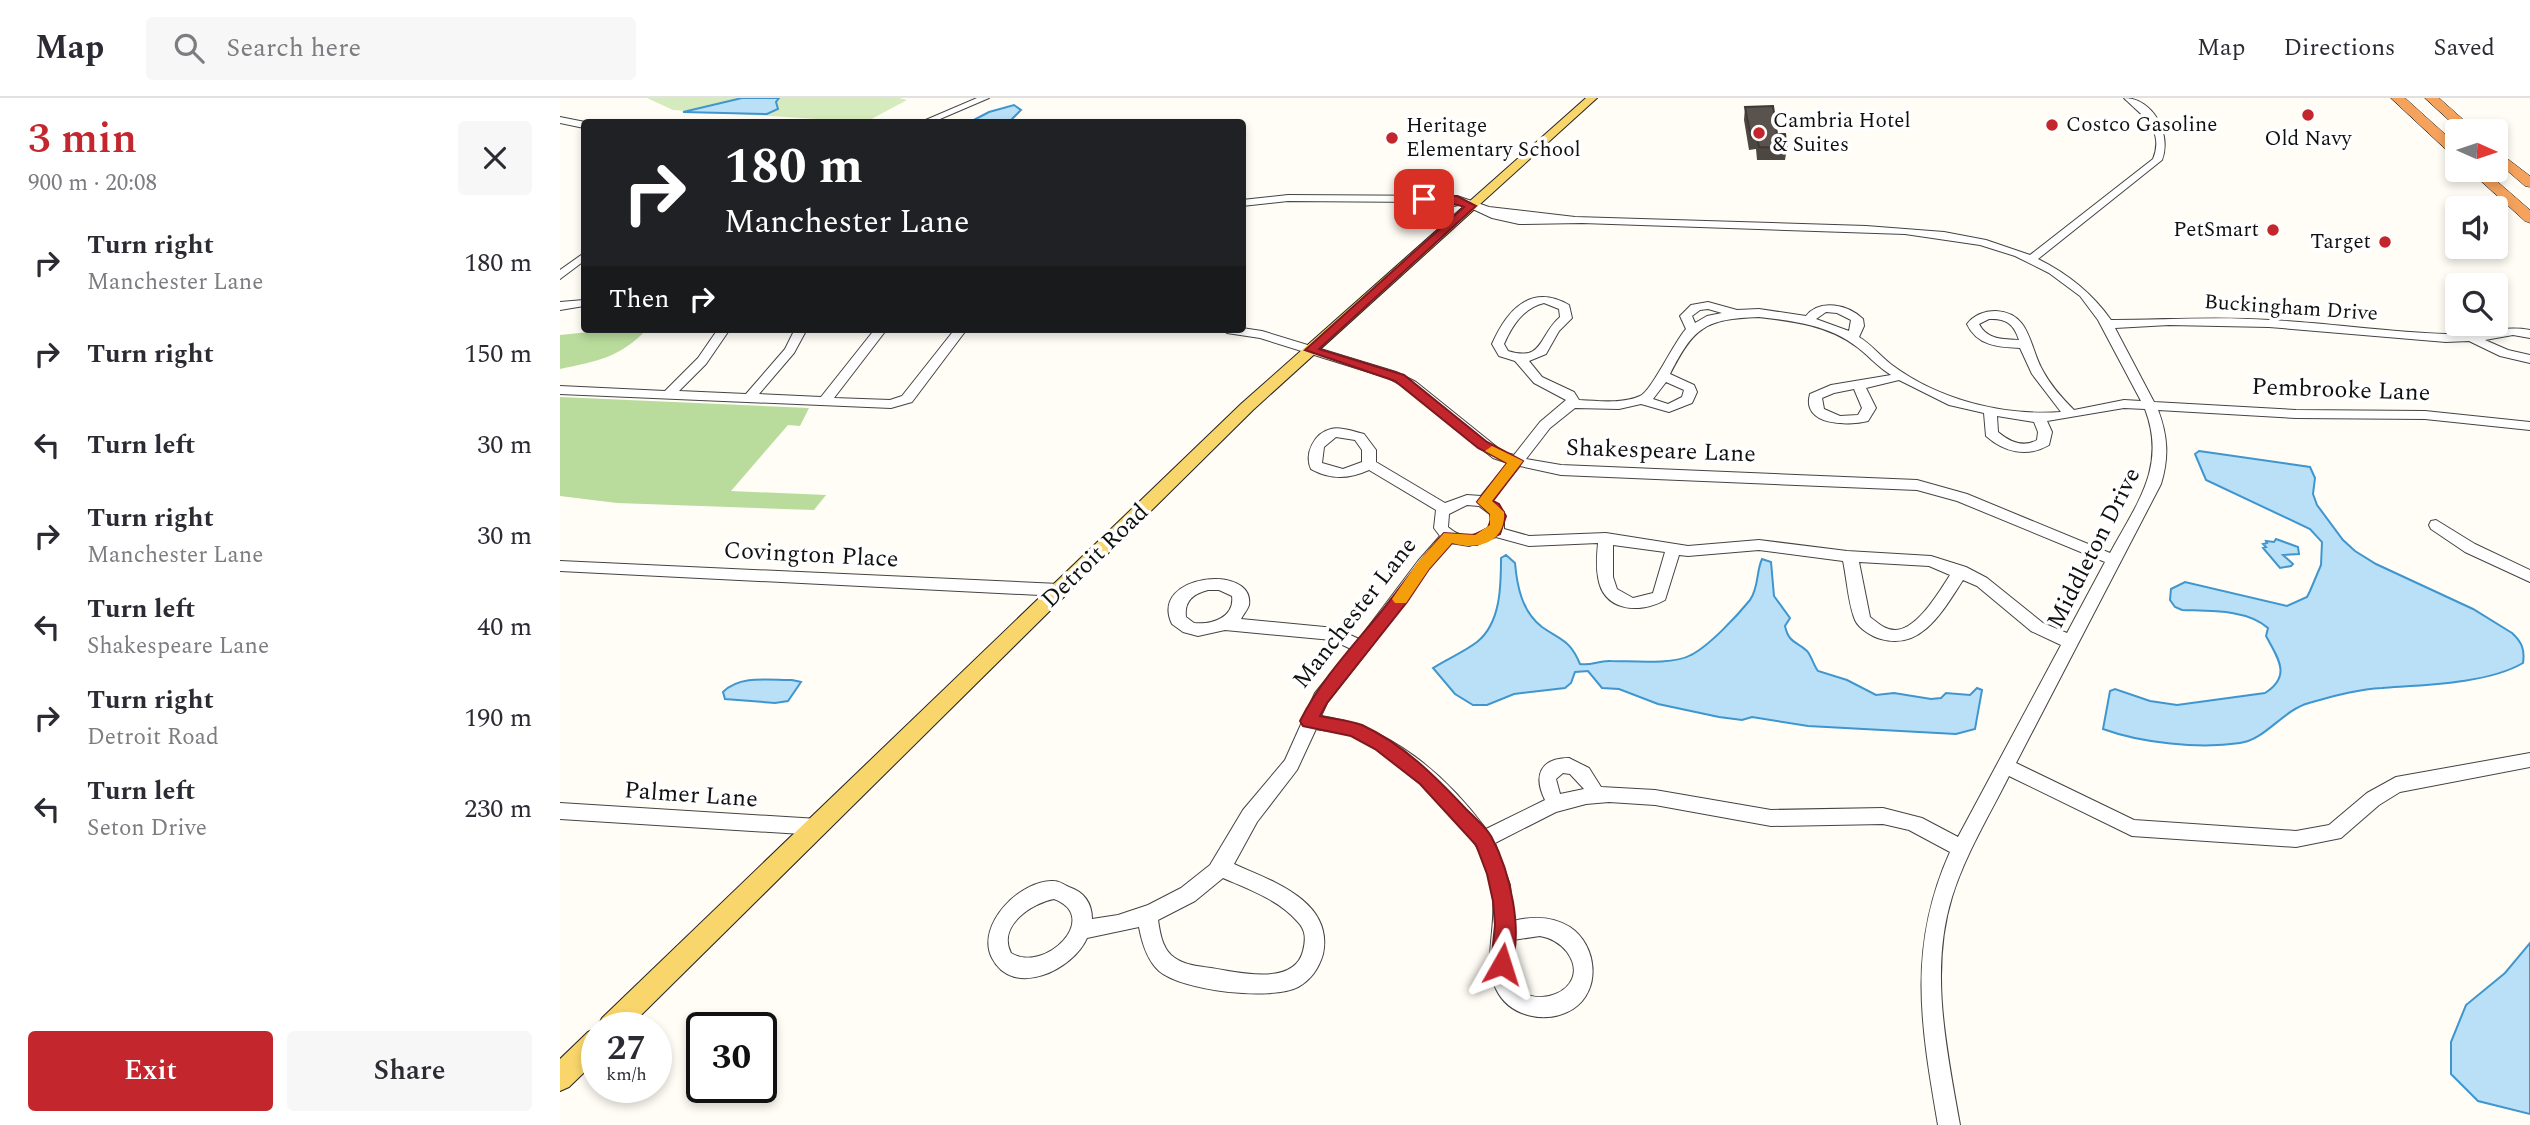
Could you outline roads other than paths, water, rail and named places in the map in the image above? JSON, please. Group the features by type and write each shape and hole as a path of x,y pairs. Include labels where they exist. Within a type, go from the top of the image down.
{"highway":[{"path":"2398,98 2445,141"},
{"path":"2431,98 2455,119"},
{"path":"2508,165 2530,184"},
{"path":"2490,182 2530,218"}],"main road":[{"name":"Detroit Road","path":"627,1012 1247,407 1465,204 1592,98"},
{"path":"560,1078 581,1057"}],"street":[{"path":"933,119 985,98"},
{"path":"2031,259 2157,160 2163,144 2161,133 2152,118 2128,98"},
{"path":"560,120 581,124"},
{"name":"Middleton Drive","path":"1246,203 1288,198 1439,197 1488,210 1574,220 1922,231 1982,242 2031,259 2076,287 2094,305 2150,405 2161,432 2161,464 2154,484 1961,849 1939,906 1930,967 1934,1036 1949,1125"},
{"path":"560,276 581,258"},
{"path":"1519,358 1531,358 1544,350 1551,334 1566,318 1565,307 1553,301 1536,301 1525,305 1517,312 1497,344 1503,353 1519,358 1538,380 1572,398 1572,404"},
{"path":"561,307 581,304"},
{"path":"1810,320 1814,313 1821,309 1844,311 1857,319 1858,326 1852,338"},
{"name":"Pembrooke Lane","path":"1663,376 1679,344 1692,329 1712,319 1735,314 1774,314 1810,320 1837,329 1899,376 1954,402 1990,411 2039,418 2071,415 2118,404 2296,414 2425,415 2530,426"},
{"name":"Buckingham Drive","path":"2106,324 2169,321 2269,323 2438,338 2472,338 2513,331 2530,334"},
{"name":"Shakespeare Lane","path":"1246,332 1399,378 1483,445 1516,461 1561,470 1917,485 1962,497 2114,559"},
{"path":"669,394 708,354 721,333"},
{"path":"749,398 790,350 799,333"},
{"path":"825,401 878,333"},
{"path":"560,390 891,404 907,399 958,333"},
{"name":"Buckingham Drive","path":"2472,338 2504,353 2530,359"},
{"path":"2024,344 2037,373 2071,415"},
{"path":"1484,502 1545,425 1572,404 1619,405 1641,400 1651,395 1663,376 1689,388 1690,392 1687,400 1670,408 1641,400"},
{"path":"1859,386 1884,383 1899,376"},
{"path":"1990,411 1991,433 2003,443 2018,448 2035,447 2044,442 2045,432 2039,418"},
{"path":"1369,464 1445,509"},
{"path":"1467,500 1484,502 1494,508 1499,516 1494,531 1477,540 1462,541 1450,536 1439,523 1445,509 1467,500"},
{"path":"2436,525 2470,548 2530,576"},
{"path":"1494,531 1529,541 1573,537 1606,538 1673,550 1752,545 1850,556 1918,559 1961,571 1989,586 2037,626 2071,642"},
{"name":"Manchester Lane","path":"1082,929 1114,926 1147,914 1198,887 1220,866 1250,817 1297,756 1309,721 1321,698 1423,565 1450,536"},
{"path":"1606,538 1606,587 1610,595 1628,602 1646,603 1660,596 1673,550"},
{"path":"1850,556 1863,620 1876,630 1896,637 1909,635 1921,627 1961,571"},
{"name":"Covington Place","path":"560,566 1059,590"},
{"path":"1226,624 1335,634 1361,648"},
{"path":"1309,721 1354,730 1381,744 1426,778 1483,840 1501,887 1505,933 1501,976 1505,986 1516,999 1545,1008 1558,1005 1574,994 1583,979 1583,962 1574,944 1566,936 1554,930 1537,927 1505,933"},
{"path":"2005,766 2132,828 2297,839 2334,832 2373,799 2396,785 2530,760"},
{"path":"1556,804 1547,786 1547,776 1554,769 1563,766 1576,768 1586,774 1595,795"},
{"path":"1483,840 1509,824 1556,804 1595,795 1653,798 1771,818 1896,818 1917,825 1961,849"},
{"name":"Palmer Lane","path":"560,811 818,827"},
{"path":"1147,914 1150,933 1159,956 1166,965 1180,971 1266,986 1282,984 1293,978 1306,967 1312,955 1315,933 1310,922 1300,910 1220,866"},
{"path":"1054,890 1075,898 1082,906 1082,929 1067,952 1041,967 1015,966 1006,961 999,952 997,941 1006,917 1027,898 1041,892 1054,890"}],"water":[{"path":"742,98 779,98 776,102 778,109 767,114 683,112"},
{"path":"1014,105 1021,110 1012,119 976,119"},
{"path":"2199,451 2310,467 2315,478 2313,494 2317,505 2343,540 2376,564 2473,609 2512,633 2522,646 2523,663 2473,679 2364,690 2309,703 2291,712 2258,736 2240,743 2170,744 2103,729 2110,691 2115,689 2150,701 2177,705 2265,693 2278,680 2280,666 2266,636 2268,628 2239,614 2182,610 2175,607 2170,600 2171,589 2185,582 2287,606 2307,597 2321,565 2322,542 2310,529 2206,480 2195,454"},
{"path":"2276,539 2298,547 2299,554 2283,555 2293,564 2291,566 2280,568 2263,548 2266,547 2263,544 2267,543 2266,541 2274,542"},
{"path":"1506,555 1515,563 1519,589 1530,614 1542,627 1569,645 1580,664 1663,661 1691,655 1714,638 1744,607 1755,590 1762,559 1771,562 1774,596 1790,618 1785,626 1787,632 1791,639 1808,653 1818,671 1847,680 1876,695 1894,693 1931,699 1941,698 1946,693 1970,695 1977,688 1982,690 1975,729 1956,734 1808,726 1752,717 1742,720 1719,717 1658,704 1619,689 1602,688 1588,671 1575,672 1571,683 1565,688 1514,694 1487,705 1473,705 1455,694 1433,668 1472,646 1491,625 1500,591 1501,558"},
{"path":"746,681 801,682 788,701 775,703 725,699 723,692"},
{"path":"2530,943 2530,1114 2478,1101 2451,1074 2451,1042 2466,1005 2505,973"}],"place":[{"name":"Old Navy","path":"2308,115"},
{"name":"Costco Gasoline","path":"2052,125"},
{"name":"Cambria Hotel & Suites","path":"1759,133"},
{"name":"Heritage Elementary School","path":"1392,138"},
{"name":"PetSmart","path":"2273,230"},
{"name":"Target","path":"2385,242"}]}
